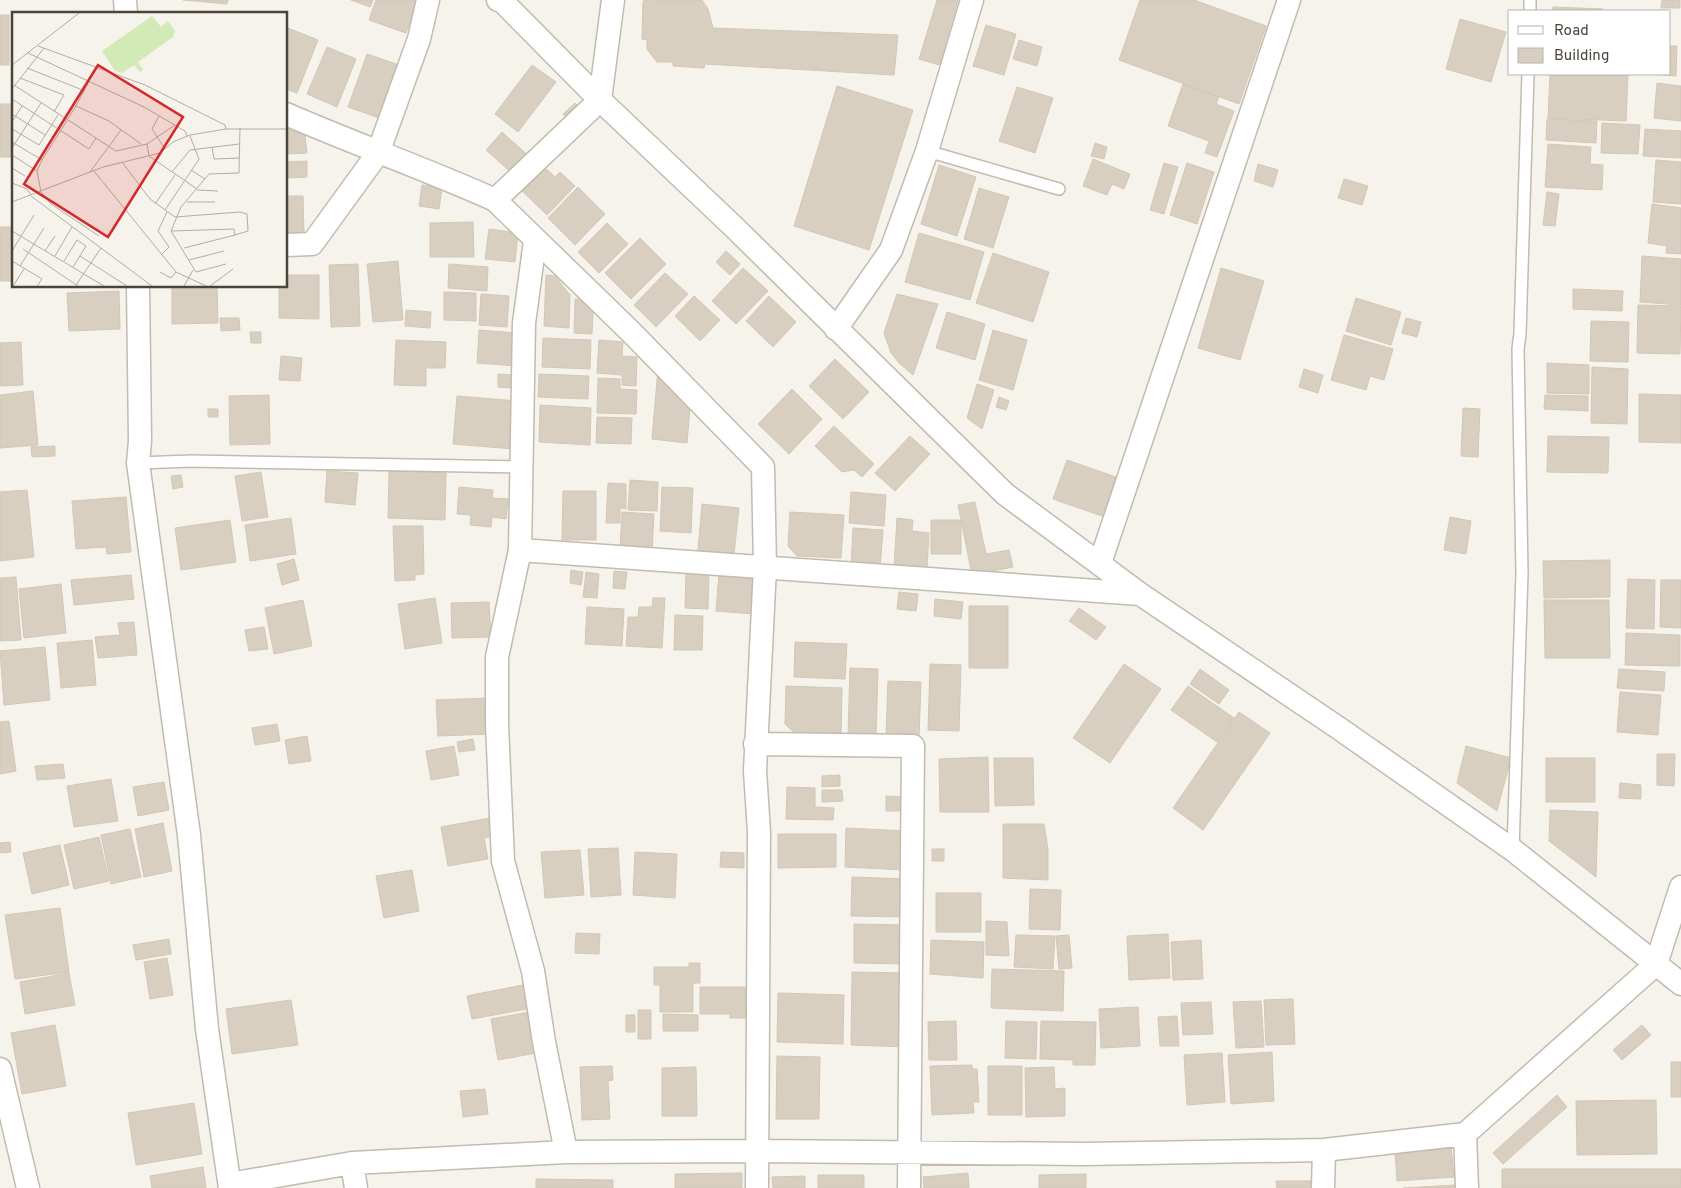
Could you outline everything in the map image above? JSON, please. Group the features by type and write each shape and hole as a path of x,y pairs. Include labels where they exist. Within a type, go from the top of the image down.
{"street":[{"path":"288,245 312,244 378,153 419,39 428,0"},
{"path":"498,0 503,2 600,100 736,229 1005,494 1140,594 1340,729 1513,850 1681,984"},
{"path":"495,200 600,100 614,0"},
{"path":"836,329 891,250 927,151 972,0"},
{"path":"1100,563 1289,0"},
{"path":"288,115 378,153 445,177 495,200 630,332 763,467 766,567 756,744 759,832 757,1188"},
{"path":"536,241 524,323 520,550 497,657 497,724 503,861 533,971 544,1042 566,1152"},
{"path":"138,288 140,441 138,463 189,836 207,1029 230,1186 352,1163 566,1152 756,1151 1086,1154 1324,1150 1465,1134 1656,964 1681,888"},
{"path":"520,550 1140,594"},
{"path":"756,744 913,746 909,1188"},
{"path":"0,1069 28,1188"},
{"path":"1465,1134 1467,1188"},
{"path":"1323,1188 1324,1150"},
{"path":"352,1163 356,1188"}],"lane":[{"path":"1513,850 1522,573 1518,349 1528,75"},
{"path":"927,151 1058,189"},
{"path":"138,463 191,461 520,467"}],"building":[{"path":"183,0 228,0 227,4"},
{"path":"351,0 373,0 370,7"},
{"path":"376,0 418,0 406,33 369,20"},
{"path":"702,0 708,9 713,28 898,35 894,75 705,64 704,68 673,66 673,62 657,62 647,49 647,40 642,39 643,1"},
{"path":"937,0 958,0 939,65 919,59"},
{"path":"1140,0 1194,0 1266,26 1239,104 1119,60"},
{"path":"1662,0 1680,0 1680,8 1661,8"},
{"path":"1553,7 1603,9 1603,10 1553,10"},
{"path":"0,15 9,15 9,65 0,65"},
{"path":"1460,19 1506,32 1491,82 1446,69"},
{"path":"986,25 1016,34 1004,75 973,66"},
{"path":"288,28 318,40 297,93 288,90"},
{"path":"1019,40 1042,47 1037,66 1013,59"},
{"path":"1671,46 1677,46 1676,76 1663,75 1671,75"},
{"path":"327,47 356,59 337,107 307,94"},
{"path":"367,54 402,66 382,119 348,107"},
{"path":"532,65 556,82 518,132 495,114"},
{"path":"1550,75 1628,75 1626,121 1548,118"},
{"path":"1657,83 1681,86 1681,121 1654,118"},
{"path":"1183,84 1219,97 1216,104 1234,111 1217,157 1205,153 1209,141 1168,126"},
{"path":"837,86 913,110 869,250 794,226"},
{"path":"1017,87 1053,98 1035,153 999,141"},
{"path":"575,103 583,111 571,122 563,114"},
{"path":"0,104 12,104 12,157 0,157"},
{"path":"1547,119 1597,121 1596,143 1546,140"},
{"path":"1602,123 1640,125 1638,154 1601,153"},
{"path":"288,124 301,130 305,135 307,153 288,154"},
{"path":"1645,129 1681,131 1681,158 1643,156"},
{"path":"502,132 531,158 515,176 486,150"},
{"path":"1095,143 1107,147 1104,159 1091,156"},
{"path":"1548,144 1591,147 1590,164 1603,165 1602,190 1545,187"},
{"path":"1093,159 1130,174 1124,189 1112,184 1107,195 1083,186"},
{"path":"1656,160 1681,162 1681,204 1653,202"},
{"path":"307,161 307,177 288,178 288,162"},
{"path":"1164,163 1178,167 1164,214 1150,210"},
{"path":"1187,163 1214,172 1197,224 1170,215"},
{"path":"1258,164 1278,170 1273,187 1254,181"},
{"path":"542,165 555,177 560,172 575,186 547,215 520,189"},
{"path":"939,165 976,177 957,236 921,224"},
{"path":"1344,179 1368,186 1362,205 1338,198"},
{"path":"422,185 442,188 439,209 419,206"},
{"path":"578,187 605,214 575,245 548,218"},
{"path":"979,188 1009,197 993,248 964,239"},
{"path":"1547,192 1559,194 1555,226 1543,225"},
{"path":"288,196 303,196 304,234 288,234"},
{"path":"1652,204 1681,208 1681,254 1666,253 1667,246 1648,243"},
{"path":"473,222 474,257 430,257 430,223"},
{"path":"607,223 628,244 599,273 578,252"},
{"path":"0,227 11,227 12,281 0,281"},
{"path":"489,229 518,233 515,262 485,259"},
{"path":"919,233 984,252 970,300 905,282"},
{"path":"640,238 666,264 631,299 605,273"},
{"path":"726,251 740,264 730,275 716,262"},
{"path":"993,253 1049,272 1033,322 976,303"},
{"path":"1642,256 1681,259 1681,305 1640,302"},
{"path":"398,261 403,320 373,322 367,264"},
{"path":"358,264 360,326 331,327 329,265"},
{"path":"449,264 488,267 487,291 448,288"},
{"path":"743,268 768,291 736,324 712,301"},
{"path":"1221,268 1264,281 1240,360 1198,348"},
{"path":"665,273 688,294 656,327 634,305"},
{"path":"288,275 319,275 319,319 279,318 279,288 288,288"},
{"path":"546,275 555,276 570,295 569,328 544,326"},
{"path":"172,288 217,288 218,323 172,324"},
{"path":"1573,289 1623,291 1622,311 1573,309"},
{"path":"119,291 120,329 69,331 67,293"},
{"path":"444,292 476,293 476,321 444,320"},
{"path":"481,294 509,296 507,327 479,325"},
{"path":"897,294 938,304 913,375 891,353 884,333"},
{"path":"694,296 720,320 700,341 675,316"},
{"path":"769,296 796,322 773,347 746,321"},
{"path":"1356,298 1401,312 1391,345 1346,331"},
{"path":"575,299 584,299 593,312 592,334 574,333"},
{"path":"1638,305 1681,306 1680,354 1637,353"},
{"path":"406,310 431,312 430,328 405,326"},
{"path":"947,312 985,324 975,360 936,348"},
{"path":"220,318 239,318 240,330 221,331"},
{"path":"1406,318 1421,322 1417,337 1402,333"},
{"path":"1591,321 1629,322 1628,362 1590,361"},
{"path":"479,330 518,333 516,366 477,363"},
{"path":"993,330 1027,340 1013,390 979,380"},
{"path":"250,332 261,332 261,343 251,343"},
{"path":"1344,335 1393,349 1384,380 1370,376 1366,390 1331,380"},
{"path":"543,338 591,340 590,369 542,367"},
{"path":"396,340 446,342 445,368 426,368 426,386 394,385"},
{"path":"599,340 623,342 622,356 637,357 636,386 622,385 622,375 597,373"},
{"path":"21,342 23,385 0,386 0,343"},
{"path":"281,356 302,358 300,381 279,380"},
{"path":"835,359 869,392 843,419 809,386"},
{"path":"1547,363 1589,365 1589,394 1547,393"},
{"path":"1592,367 1628,369 1627,424 1591,423"},
{"path":"658,369 690,407 687,443 652,439"},
{"path":"1304,369 1323,375 1318,393 1299,387"},
{"path":"498,374 513,375 512,388 498,387"},
{"path":"539,374 589,376 588,399 538,397"},
{"path":"598,378 620,379 620,389 637,390 636,414 597,413"},
{"path":"977,384 994,390 982,429 967,418"},
{"path":"792,389 822,419 789,454 758,424"},
{"path":"33,391 38,445 0,448 0,395"},
{"path":"1639,394 1681,395 1681,443 1639,442"},
{"path":"269,395 270,444 230,445 229,396"},
{"path":"1545,395 1588,396 1588,411 1544,409"},
{"path":"457,396 518,401 514,449 453,444"},
{"path":"999,397 1009,401 1006,410 996,407"},
{"path":"540,405 591,408 590,445 539,442"},
{"path":"1463,408 1480,409 1478,457 1461,456"},
{"path":"208,409 218,409 218,417 208,417"},
{"path":"597,417 632,418 631,444 596,443"},
{"path":"834,426 874,464 862,477 854,470 842,472 815,446"},
{"path":"910,436 930,454 895,491 875,473"},
{"path":"1548,436 1609,437 1608,473 1547,472"},
{"path":"55,446 55,456 32,457 31,447"},
{"path":"1067,460 1116,477 1102,516 1053,499"},
{"path":"327,471 358,473 355,505 325,502"},
{"path":"389,471 446,473 445,520 388,518"},
{"path":"261,472 268,517 242,521 235,476"},
{"path":"181,475 183,487 173,489 171,476"},
{"path":"630,480 658,482 657,511 628,510"},
{"path":"608,483 626,484 626,509 620,508 620,523 606,523"},
{"path":"459,487 493,490 492,498 508,499 506,519 492,517 491,527 470,525 471,515 457,514"},
{"path":"662,487 693,488 691,533 660,531"},
{"path":"27,490 34,557 0,561 0,492"},
{"path":"563,491 596,491 596,540 562,540"},
{"path":"851,492 886,495 884,526 849,523"},
{"path":"126,497 131,552 107,554 106,547 76,549 72,501"},
{"path":"975,502 986,554 1009,550 1013,567 972,575 958,505"},
{"path":"702,504 739,508 734,554 698,550"},
{"path":"622,512 654,514 652,552 620,550"},
{"path":"790,512 844,515 841,558 797,556 788,546"},
{"path":"1450,517 1471,521 1466,554 1444,550"},
{"path":"291,518 296,554 250,561 245,525"},
{"path":"897,518 913,520 912,531 929,533 927,569 894,567"},
{"path":"230,520 236,562 181,570 175,528"},
{"path":"931,520 961,520 961,554 931,554"},
{"path":"393,526 423,526 424,574 415,575 415,580 395,581"},
{"path":"853,528 883,530 880,569 851,567"},
{"path":"294,559 299,580 282,585 277,564"},
{"path":"1610,560 1610,597 1544,598 1543,561"},
{"path":"571,570 583,572 581,585 570,583"},
{"path":"614,571 627,572 625,589 613,588"},
{"path":"586,572 599,574 597,598 583,597"},
{"path":"686,573 709,573 708,609 685,608"},
{"path":"719,573 758,576 754,614 716,611"},
{"path":"131,575 134,599 74,605 71,580"},
{"path":"16,577 21,640 0,641 0,578"},
{"path":"1628,579 1655,580 1654,629 1626,628"},
{"path":"1661,580 1681,580 1681,628 1660,627"},
{"path":"61,584 66,633 24,638 19,589"},
{"path":"899,592 918,594 916,611 897,609"},
{"path":"435,598 442,643 405,649 398,604"},
{"path":"653,598 665,598 662,648 626,646 628,617 638,617 639,607 652,607"},
{"path":"935,599 963,602 961,619 934,616"},
{"path":"303,600 312,646 274,654 265,608"},
{"path":"1544,600 1609,600 1610,658 1545,658"},
{"path":"489,602 491,637 452,638 451,603"},
{"path":"969,606 1008,606 1008,668 969,668"},
{"path":"587,607 624,609 622,646 585,644"},
{"path":"1079,608 1106,627 1096,640 1069,621"},
{"path":"675,615 703,616 702,650 674,650"},
{"path":"134,622 137,655 98,658 95,637 120,635 118,623"},
{"path":"264,627 268,649 249,651 245,630"},
{"path":"1626,633 1680,635 1680,666 1625,665"},
{"path":"92,640 96,685 61,688 57,643"},
{"path":"795,642 847,644 845,679 794,677"},
{"path":"45,647 50,700 4,705 0,651"},
{"path":"930,664 961,665 959,731 928,730"},
{"path":"1124,664 1161,689 1110,763 1073,738"},
{"path":"850,668 878,669 876,736 848,735"},
{"path":"1200,669 1229,690 1219,704 1190,684"},
{"path":"1619,669 1665,672 1664,691 1617,688"},
{"path":"888,681 921,682 919,738 886,736"},
{"path":"786,686 842,688 841,739 800,738 785,724"},
{"path":"1188,686 1234,718 1217,742 1171,710"},
{"path":"1620,692 1661,695 1658,735 1617,732"},
{"path":"490,698 492,734 438,736 436,700"},
{"path":"1239,712 1270,733 1203,830 1173,808"},
{"path":"9,721 16,771 0,774 0,722"},
{"path":"277,724 280,741 255,745 252,728"},
{"path":"307,736 311,761 289,764 285,740"},
{"path":"473,739 475,750 459,752 457,742"},
{"path":"454,746 459,775 431,780 426,751"},
{"path":"1466,746 1511,758 1497,811 1457,783"},
{"path":"1657,754 1675,754 1674,786 1657,785"},
{"path":"988,757 989,812 940,812 939,759"},
{"path":"994,758 1033,758 1034,805 995,806"},
{"path":"1546,758 1595,758 1595,802 1546,802"},
{"path":"63,764 65,778 37,780 35,766"},
{"path":"840,775 840,786 822,787 822,776"},
{"path":"111,779 118,821 74,827 67,786"},
{"path":"164,782 169,810 138,816 133,787"},
{"path":"1620,783 1641,785 1641,799 1619,798"},
{"path":"787,787 815,788 815,807 834,808 833,820 786,819"},
{"path":"822,790 842,790 843,801 822,802"},
{"path":"886,796 901,797 900,811 886,811"},
{"path":"1550,810 1598,812 1596,877 1549,841"},
{"path":"490,818 494,836 484,838 488,859 448,866 441,827"},
{"path":"163,823 172,871 144,877 135,829"},
{"path":"1003,824 1044,824 1048,849 1048,880 1003,878"},
{"path":"846,828 907,831 905,870 845,867"},
{"path":"130,829 141,877 111,884 101,835"},
{"path":"778,834 836,834 836,867 778,868"},
{"path":"99,837 109,881 74,889 64,845"},
{"path":"10,842 11,852 1,853 0,843"},
{"path":"60,845 69,885 32,894 23,853"},
{"path":"618,848 621,895 591,897 588,849"},
{"path":"932,849 944,849 944,861 932,861"},
{"path":"580,850 584,895 545,898 541,852"},
{"path":"635,852 677,854 675,898 633,895"},
{"path":"721,852 744,853 744,868 720,867"},
{"path":"412,870 419,911 384,918 376,876"},
{"path":"852,877 907,879 906,917 851,916"},
{"path":"1030,889 1061,890 1060,930 1029,929"},
{"path":"936,893 981,893 981,932 936,932"},
{"path":"60,908 69,972 15,979 5,915"},
{"path":"986,921 1007,922 1009,956 986,955"},
{"path":"854,924 906,925 906,964 854,963"},
{"path":"576,933 600,934 599,954 575,953"},
{"path":"1168,934 1170,978 1129,980 1127,936"},
{"path":"1016,935 1055,936 1053,969 1014,967"},
{"path":"1069,935 1072,968 1059,969 1056,936"},
{"path":"169,939 171,954 136,960 133,945"},
{"path":"931,940 984,942 983,978 930,974"},
{"path":"1201,940 1203,979 1173,980 1171,942"},
{"path":"167,958 173,995 150,999 144,962"},
{"path":"689,963 700,963 700,983 693,983 693,1012 660,1012 660,985 654,985 654,967 689,967"},
{"path":"992,969 1064,971 1063,1011 991,1008"},
{"path":"852,972 909,973 907,1047 851,1045"},
{"path":"69,973 75,1005 25,1014 20,982"},
{"path":"528,984 532,1008 472,1019 467,996"},
{"path":"700,987 746,987 746,1018 730,1018 730,1014 700,1014"},
{"path":"778,993 844,995 843,1044 777,1042"},
{"path":"1293,999 1295,1044 1266,1045 1264,1000"},
{"path":"291,1000 298,1045 232,1054 226,1009"},
{"path":"1261,1001 1264,1047 1236,1048 1233,1002"},
{"path":"1211,1002 1213,1034 1183,1035 1181,1003"},
{"path":"1138,1007 1140,1046 1101,1048 1099,1009"},
{"path":"638,1010 651,1010 651,1039 638,1039"},
{"path":"535,1011 542,1052 498,1060 491,1019"},
{"path":"663,1014 698,1015 698,1031 663,1031"},
{"path":"626,1015 635,1015 635,1032 626,1032"},
{"path":"1177,1016 1179,1046 1160,1046 1158,1017"},
{"path":"956,1021 957,1060 929,1060 928,1022"},
{"path":"1006,1021 1037,1022 1036,1059 1005,1058"},
{"path":"1041,1021 1096,1022 1095,1065 1073,1065 1073,1060 1040,1059"},
{"path":"55,1025 66,1086 22,1094 11,1033"},
{"path":"1642,1025 1651,1035 1622,1060 1613,1050"},
{"path":"1272,1052 1274,1101 1231,1104 1228,1055"},
{"path":"1222,1053 1225,1102 1187,1105 1184,1055"},
{"path":"777,1056 820,1057 819,1119 776,1119"},
{"path":"1671,1062 1681,1062 1681,1097 1671,1097"},
{"path":"972,1065 972,1069 977,1069 979,1102 973,1102 974,1113 932,1115 930,1066"},
{"path":"612,1066 613,1080 608,1081 610,1119 582,1120 580,1067"},
{"path":"988,1066 1022,1066 1022,1115 988,1115"},
{"path":"696,1067 697,1116 662,1116 662,1068"},
{"path":"1054,1067 1055,1089 1065,1088 1065,1116 1026,1117 1025,1068"},
{"path":"485,1089 488,1114 463,1117 460,1091"},
{"path":"1557,1095 1567,1107 1503,1164 1493,1153"},
{"path":"1656,1100 1657,1154 1577,1155 1576,1101"},
{"path":"194,1103 202,1154 136,1165 128,1113"},
{"path":"1451,1147 1454,1177 1397,1181 1395,1151"},
{"path":"203,1167 206,1188 152,1188 150,1176"},
{"path":"1502,1169 1681,1169 1681,1188 1502,1188"},
{"path":"742,1173 742,1188 675,1188 675,1174"},
{"path":"968,1173 969,1188 924,1188 923,1177"},
{"path":"1086,1174 1086,1188 1039,1188 1039,1175"},
{"path":"818,1175 864,1175 864,1188 818,1188"},
{"path":"805,1176 805,1188 773,1188 772,1177"},
{"path":"536,1179 613,1180 613,1188 536,1188"},
{"path":"1276,1181 1317,1181 1317,1188 1277,1188"},
{"path":"1455,1185 1455,1188 1403,1188"}]}
